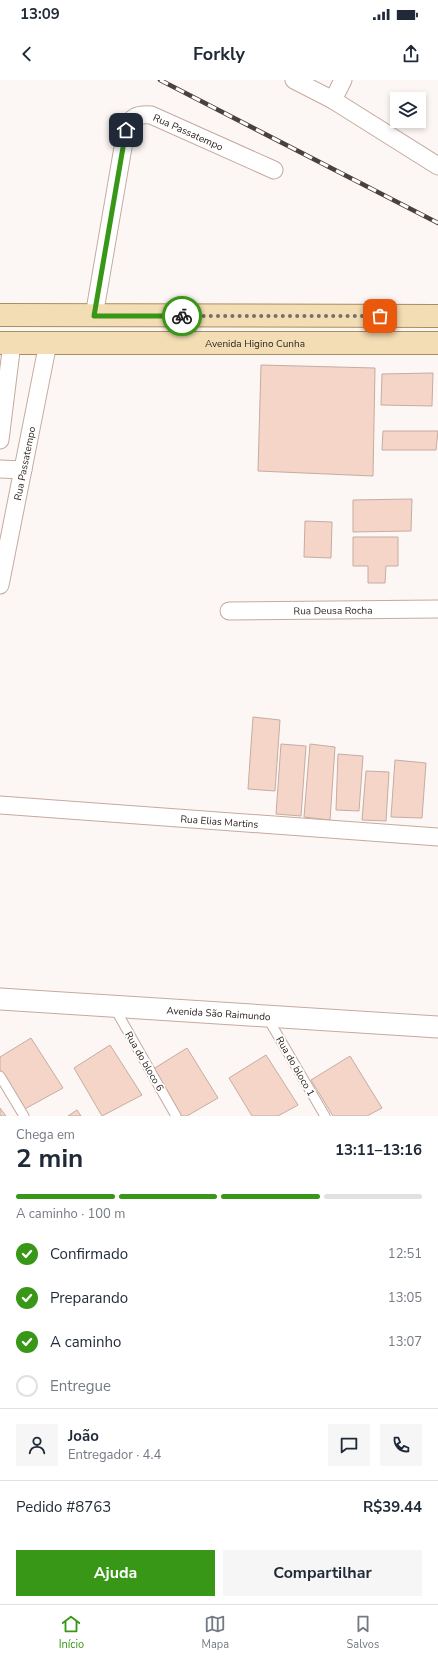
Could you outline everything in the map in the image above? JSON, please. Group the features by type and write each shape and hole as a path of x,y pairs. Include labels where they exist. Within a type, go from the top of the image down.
{"main road":[{"path":"0,314 94,316 438,316"},
{"name":"Avenida Higino Cunha","path":"6,343 438,343"}],"street":[{"path":"294,80 333,100 438,166"},
{"path":"333,100 343,80"},
{"name":"Rua Passatempo","path":"94,316 126,130 129,122 133,118 137,115 150,115 274,170"},
{"path":"0,440 6,343"},
{"name":"Rua Passatempo","path":"0,585 48,343"},
{"path":"0,469 23,470"},
{"name":"Rua Deusa Rocha","path":"229,611 438,610"},
{"name":"Rua Elias Martins","path":"0,805 438,838"},
{"name":"Avenida São Raimundo","path":"0,999 438,1027"}],"lane":[{"name":"Rua do bloco 6","path":"114,1007 176,1116"},
{"name":"Rua do bloco 1","path":"267,1016 325,1116"},
{"path":"0,1076 24,1116"}],"building":[{"path":"261,365 375,368 373,476 258,471"},
{"path":"433,373 432,406 381,405 382,374"},
{"path":"383,431 438,431 436,450 382,450"},
{"path":"412,499 411,531 353,532 353,500"},
{"path":"305,521 332,522 331,558 304,557"},
{"path":"353,537 398,537 398,566 386,566 385,583 368,583 368,566 353,566"},
{"path":"253,717 280,720 275,791 248,789"},
{"path":"281,744 306,746 301,816 276,814"},
{"path":"310,744 335,747 330,820 304,817"},
{"path":"338,754 363,756 359,811 336,810"},
{"path":"395,760 426,763 422,818 391,817"},
{"path":"366,771 389,772 386,821 362,820"},
{"path":"31,1038 63,1088 23,1110 0,1070 0,1057"},
{"path":"110,1045 142,1095 102,1116 74,1068"},
{"path":"187,1048 218,1098 187,1116 177,1116 150,1071"},
{"path":"266,1055 298,1105 278,1116 252,1116 229,1078"},
{"path":"350,1056 382,1108 367,1116 333,1116 311,1080"},
{"path":"0,1108 6,1116 0,1116"},
{"path":"77,1110 81,1116 68,1116"}],"railway":[{"path":"160,80 438,223"}],"way so far":[{"path":"182,316 380,316"}],"route":[{"path":"126,130 94,316 182,316"}]}
